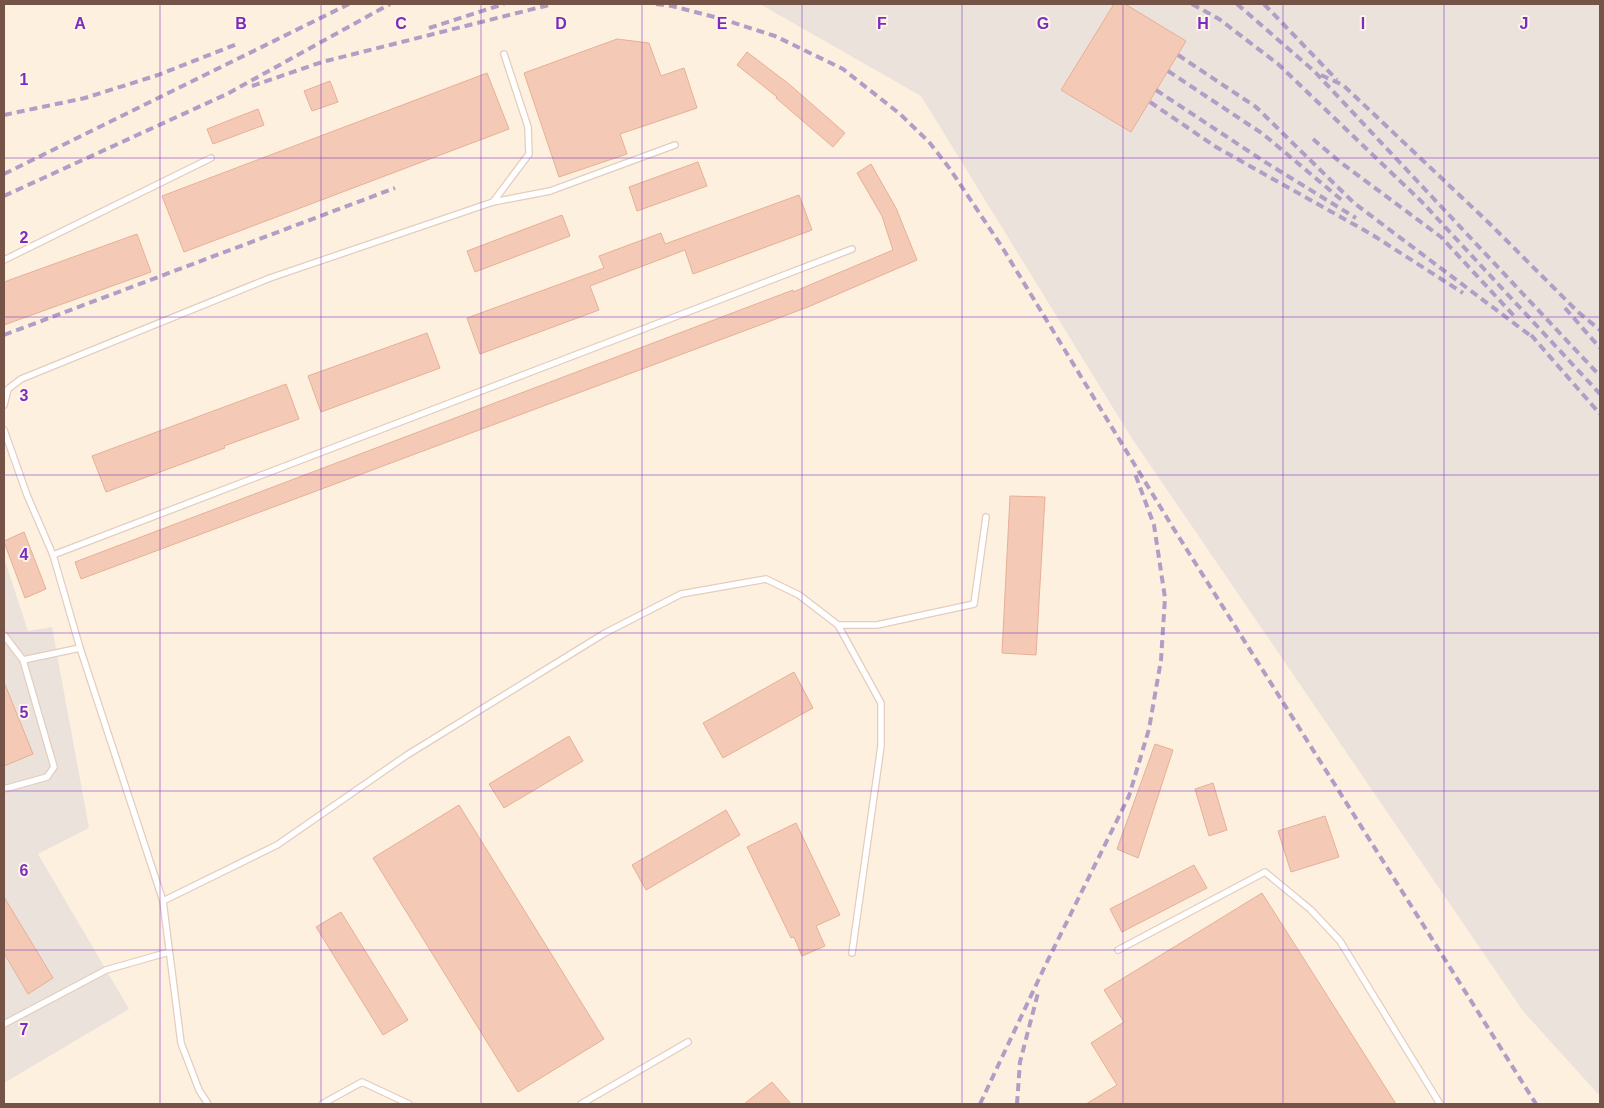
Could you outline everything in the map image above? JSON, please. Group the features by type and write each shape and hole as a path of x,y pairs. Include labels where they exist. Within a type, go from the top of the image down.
{"lane":[{"path":"493,202 528,154 528,128 504,54"},
{"path":"4,405 8,389 21,379 270,278 493,202 550,191 675,145"},
{"path":"4,260 211,158"},
{"path":"52,555 852,249"},
{"path":"4,430 27,495 52,555 80,648 163,901 181,1043 199,1090 208,1104"},
{"path":"838,625 877,626 974,604 986,517"},
{"path":"163,901 277,845 407,755 605,634 681,594 766,578 799,595 838,625 881,703 881,746 852,953"},
{"path":"4,635 23,660 54,767 47,777 4,790"},
{"path":"23,660 80,648"},
{"path":"1118,950 1265,872 1311,910 1340,941 1440,1104"},
{"path":"4,1024 106,970 169,952"},
{"path":"581,1104 688,1042"},
{"path":"322,1104 362,1082 409,1104"}],"shaded area":[{"path":"760,4 1600,4 1600,1093 1598,1094 1523,1011 1131,437 921,96"},
{"path":"4,558 28,631 52,627 89,828 38,854 129,1009 4,1083"}],"building":[{"path":"1114,4 1125,4 1186,41 1131,132 1061,90"},
{"path":"617,39 649,43 661,76 684,68 697,108 620,134 627,154 559,177 524,73"},
{"path":"747,52 789,84 845,133 833,147 777,97 737,65"},
{"path":"487,73 509,129 184,252 162,196"},
{"path":"330,81 338,102 312,111 304,91"},
{"path":"258,109 264,125 213,144 207,129"},
{"path":"698,162 707,186 637,211 629,187"},
{"path":"871,164 896,208 917,260 808,307 81,579 75,562 793,290 793,292 893,250 882,216 857,173"},
{"path":"799,195 812,230 693,274 685,250 590,286 599,310 480,354 467,318 604,268 599,256 661,233 665,244"},
{"path":"562,215 570,236 475,272 467,251"},
{"path":"137,234 151,272 4,325 4,282"},
{"path":"427,333 440,368 321,412 308,376"},
{"path":"286,384 299,419 106,492 92,456"},
{"path":"1010,496 1045,497 1036,655 1002,653"},
{"path":"24,532 46,589 25,598 4,542"},
{"path":"794,672 813,708 723,758 703,723"},
{"path":"4,682 33,754 4,766"},
{"path":"569,736 583,761 504,808 489,784"},
{"path":"1155,744 1173,750 1138,858 1117,849"},
{"path":"1213,783 1227,830 1209,836 1195,789"},
{"path":"459,805 604,1039 518,1092 373,858"},
{"path":"726,810 740,835 646,890 632,865"},
{"path":"1325,816 1339,857 1291,872 1278,831"},
{"path":"796,823 840,915 816,926 825,946 802,956 794,937 791,938 747,847"},
{"path":"1194,865 1207,888 1122,932 1110,909"},
{"path":"1262,893 1396,1104 1086,1104 1117,1085 1091,1043 1124,1022 1104,990"},
{"path":"4,897 53,978 28,994 4,953"},
{"path":"341,912 408,1020 383,1035 316,927"},
{"path":"772,1082 791,1104 744,1104"}],"railway":[{"path":"4,174 349,4"},
{"path":"4,196 227,94 390,4"},
{"path":"429,28 504,4"},
{"path":"252,86 322,62 553,4"},
{"path":"656,4 672,6 722,19 775,36 843,69 900,114 929,142 950,169 1002,247 1172,526 1536,1104"},
{"path":"1192,4 1219,19 1278,64 1422,202 1600,394"},
{"path":"1237,4 1314,71 1600,376"},
{"path":"1264,4 1337,80"},
{"path":"4,115 85,98 158,75 237,44"},
{"path":"1178,55 1256,107 1354,203 1535,339"},
{"path":"1168,71 1263,134 1344,202"},
{"path":"1321,75 1343,85 1490,224 1578,312 1600,330"},
{"path":"1156,90 1265,162 1356,218"},
{"path":"1150,102 1216,147 1371,234 1463,293"},
{"path":"1313,139 1340,162 1441,237 1516,318"},
{"path":"4,335 395,188"},
{"path":"1565,308 1600,348"},
{"path":"1531,335 1600,414"},
{"path":"980,1104 1046,964 1129,796 1149,729 1161,660 1165,598 1154,525 1134,471"},
{"path":"1017,1104 1020,1062 1038,993"}]}
